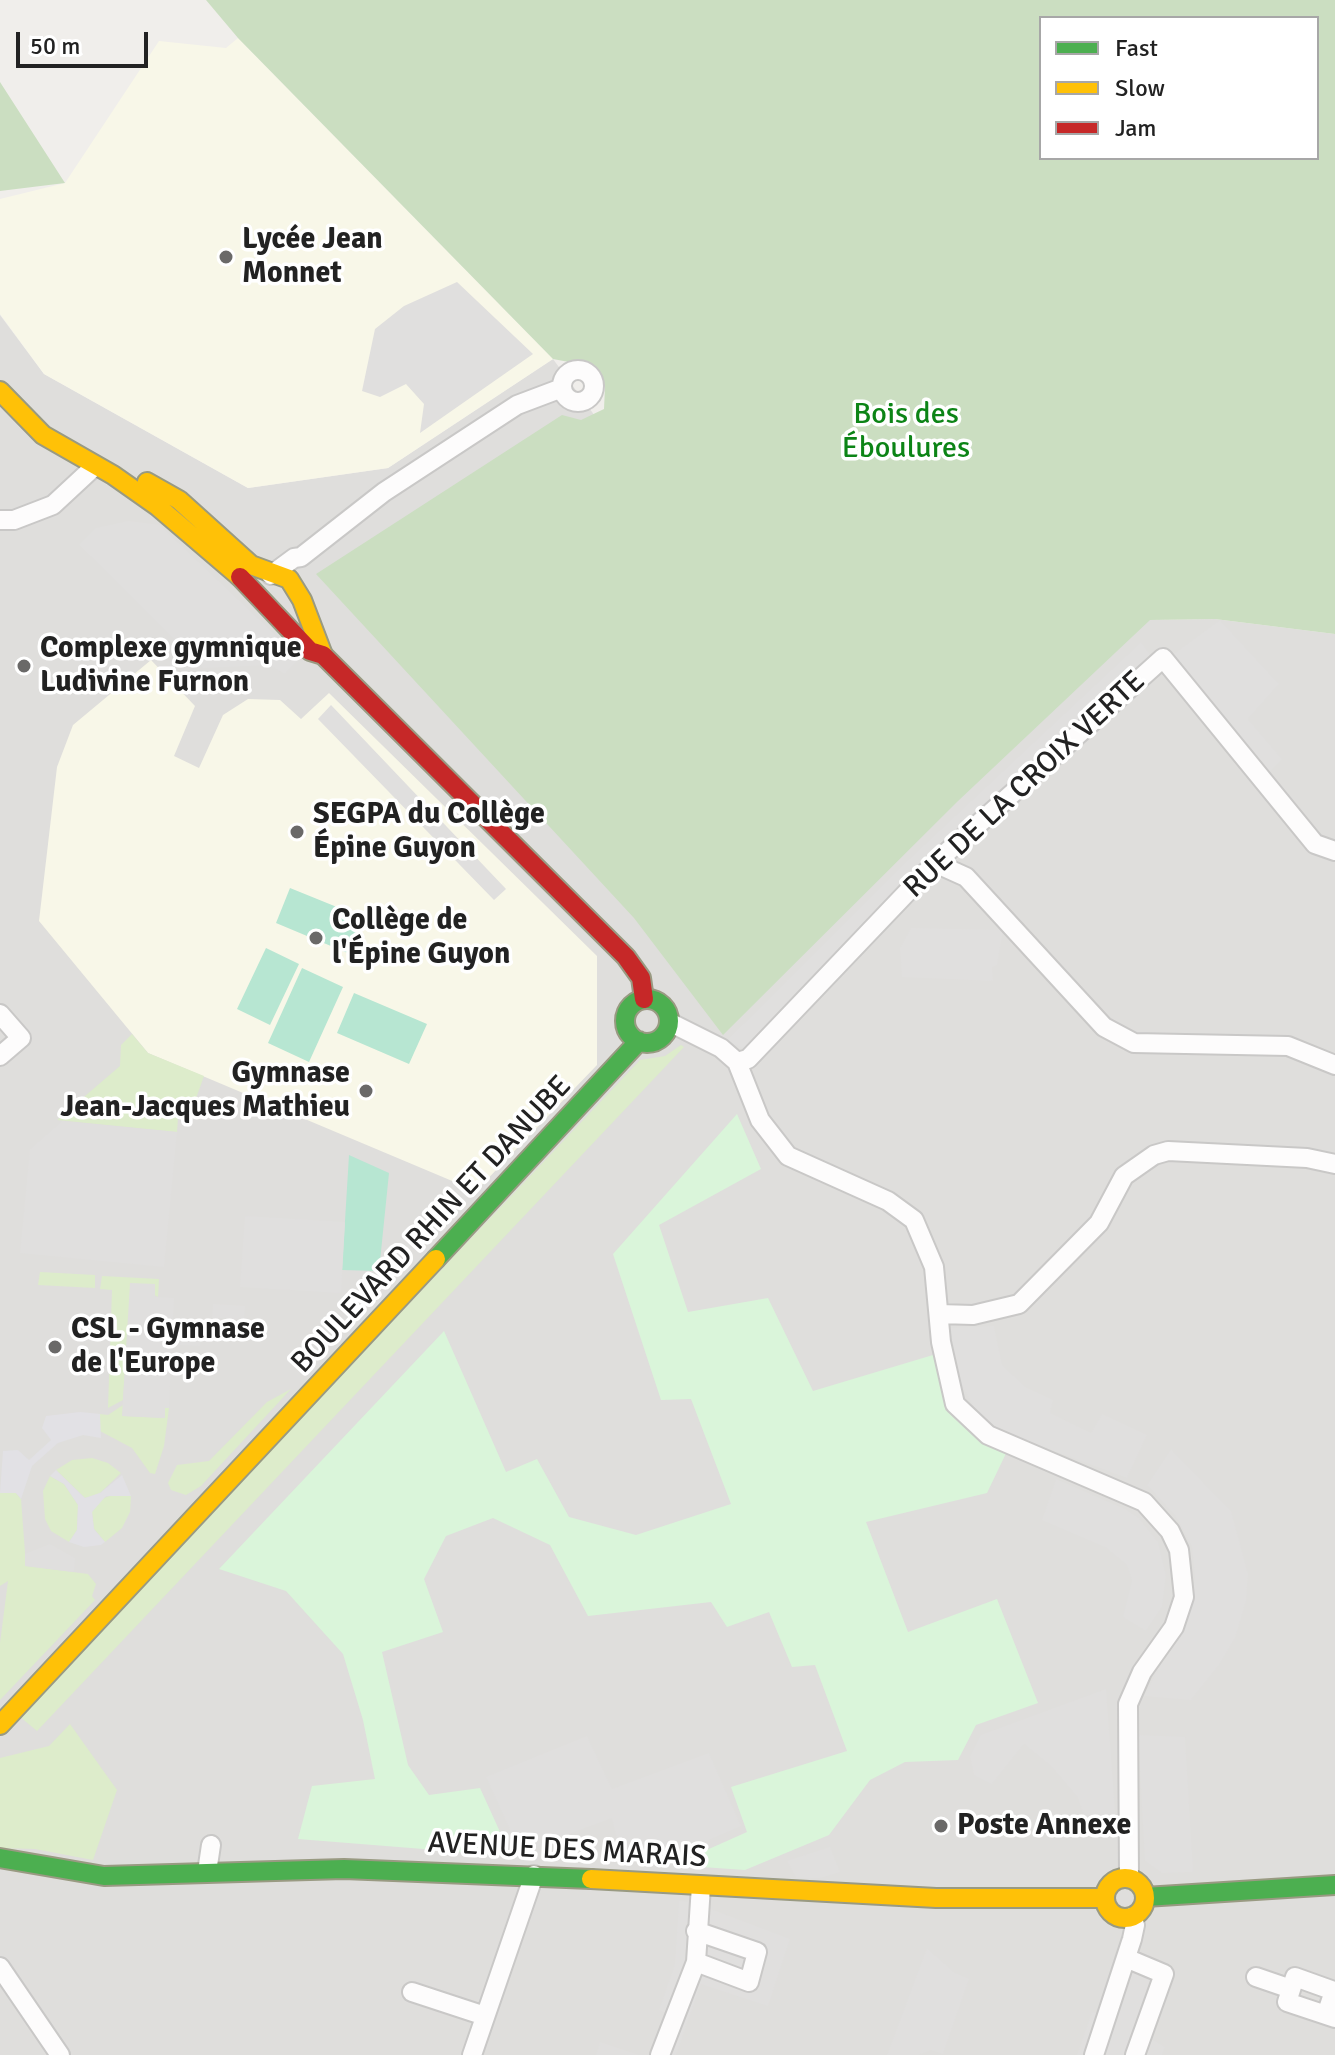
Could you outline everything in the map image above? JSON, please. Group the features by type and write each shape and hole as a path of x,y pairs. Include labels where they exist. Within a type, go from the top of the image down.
{"main road":[{"path":"0,391 43,435 113,475 182,525 263,599 310,651 323,655"},
{"path":"113,475 134,477 179,500 251,565 271,575 284,577 299,593 323,655 626,957 641,978 644,999"},
{"path":"263,599 261,585 271,575"},
{"path":"276,616 294,618 301,612 299,593"},
{"path":"644,999 660,1003 669,1022 662,1036 647,1043 639,1041 627,1030 626,1014 636,1001 644,999"},
{"name":"BOULEVARD RHIN ET DANUBE","path":"0,1725 639,1041"},
{"name":"AVENUE DES MARAIS","path":"0,1858 104,1876 344,1869 534,1875 936,1898 1104,1898"},
{"name":"AVENUE DES MARAIS","path":"0,1865 27,1863"},
{"path":"1129,1878 1142,1887 1145,1897 1141,1909 1132,1917 1113,1915 1104,1898 1112,1882 1129,1878"},
{"path":"1145,1897 1335,1885"}],"street":[{"path":"271,575 294,558 301,557 384,492 517,405 562,388"},
{"path":"0,520 14,520 53,505 95,466"},
{"path":"299,593 301,557"},
{"name":"RUE DE LA CROIX VERTE","path":"737,1062 748,1059 935,863 1163,658 1315,844 1335,851"},
{"path":"935,863 966,877 1104,1027 1134,1043 1288,1046 1335,1065"},
{"path":"0,1014 21,1038 0,1056"},
{"path":"669,1022 721,1048 737,1062 760,1120 788,1156 888,1201 914,1220 934,1267 941,1342 955,1404 988,1435 1144,1502 1170,1531 1179,1550 1184,1597 1174,1627 1142,1672 1128,1704 1129,1878"},
{"path":"939,1314 973,1315 1019,1304 1099,1223 1124,1176 1154,1155 1168,1151 1277,1156 1335,1164"},
{"path":"207,1872 211,1845"},
{"path":"472,2055 534,1875"},
{"path":"660,2055 696,1962 701,1886"},
{"path":"1094,2055 1126,1958 1135,1925 1132,1917"},
{"path":"696,1931 757,1952 749,1982 696,1962"},
{"path":"1126,1958 1164,1974 1135,2055"},
{"path":"0,1967 60,2055"},
{"path":"1256,1977 1291,1989 1295,1977 1334,1991 1331,2016"},
{"path":"412,1992 485,2016"}],"shaded area":[{"name":"Lycée Jean Monnet","path":"238,38 553,359 388,468 248,488 44,374 0,314 0,199 65,183 159,41 226,48"},
{"path":"457,282 533,354 420,433 424,404 406,384 380,397 362,391 375,329 404,306"},
{"path":"0,315 44,374 248,488 388,468 553,359 634,469 1150,620 1215,619 1335,634 1335,2055 0,2055"},
{"path":"128,521 160,525 300,658 285,674 269,665 203,668 79,545 96,528"},
{"path":"1220,620 1279,684 1248,719 1282,759 1263,778 1167,659"},
{"path":"1141,642 1157,664 935,863 753,1053 727,1040 908,860"},
{"name":"Collège de l'Épine Guyon","path":"151,660 195,706 174,756 199,768 223,715 248,699 280,700 301,719 329,693 597,956 597,1065 476,1191 148,1053 39,921 57,767 73,725"},
{"path":"331,705 506,889 494,900 318,719"},
{"path":"911,928 1003,930 997,965 992,967 993,981 902,977 900,948"},
{"path":"62,1121 177,1132 164,1267 20,1253 30,1149"},
{"path":"245,1216 345,1222 341,1293 240,1287"},
{"path":"130,1283 155,1284 155,1297 174,1298 169,1408 165,1408 165,1418 122,1416"},
{"path":"213,1304 245,1306 244,1319 212,1318"},
{"path":"994,1326 1002,1365 1027,1388 1053,1400 1050,1413 1091,1433 1102,1414 1147,1435 1127,1478 1001,1431 976,1411 959,1380 950,1328"},
{"path":"182,1331 202,1333 200,1346 180,1345"},
{"path":"80,1412 100,1414 101,1438 83,1435 58,1443 32,1466 21,1499 16,1493 0,1493 3,1451 18,1450 29,1460 51,1440 42,1428 46,1416"},
{"path":"1171,1449 1231,1511 1248,1574 1246,1601 1235,1638 1219,1665 1191,1700 1144,1696 1187,1614 1195,1578 1192,1547 1176,1517 1147,1485"},
{"path":"56,1470 85,1498 100,1493 122,1475 131,1496 106,1496 92,1512 94,1529 105,1542 101,1545 84,1547 69,1542 77,1530 78,1505 64,1484 50,1476"},
{"path":"1056,1479 1127,1510 1139,1518 1158,1542 1166,1575 1162,1607 1146,1631 1123,1617 1132,1581 1127,1565 1105,1547 1042,1520"},
{"path":"50,1544 75,1558 74,1572 25,1566 25,1554"},
{"path":"1106,1689 1116,1825 1090,1833 1078,1798 1051,1766 1024,1744 992,1784 974,1775 970,1757 981,1735"},
{"path":"1138,1735 1185,1737 1193,1872 1162,1873 1145,1861"},
{"path":"587,1736 612,1789 709,1753 741,1826 657,1862 638,1862 620,1853 612,1818 520,1852 486,1777"},
{"path":"830,1847 840,1872 820,1878 796,1878 787,1861"},
{"path":"679,1901 692,1902 790,1939 768,2006 701,1984 676,2055 651,2055 668,2014 659,2010 675,1964"},
{"path":"927,1948 955,1973 969,1979 943,2054 931,2050 918,2055 887,2055"},
{"path":"1137,1953 1173,1967 1148,2037 1165,2047 1162,2055 1077,2055 1092,2012 1112,2018"},
{"path":"600,2042 639,2055 596,2055"}],"green space":[{"name":"Bois des Éboulures","path":"206,0 1335,0 1335,634 1215,619 1150,620 958,801 723,1035 634,918 316,574 562,415 581,420 604,409 605,387 590,366 553,359 238,38"},
{"path":"0,82 65,183 0,191"},
{"path":"290,888 364,918 350,954 276,923"},
{"path":"266,948 299,964 270,1025 237,1009"},
{"path":"302,968 343,987 309,1062 268,1043"},
{"path":"354,993 427,1024 409,1064 337,1033"},
{"path":"132,1034 148,1053 204,1076 189,1118 178,1118 177,1132 57,1120 120,1066 121,1045"},
{"path":"681,1045 684,1047 37,1731 19,1716 640,1060 665,1056"},
{"path":"737,1114 761,1169 659,1225 688,1312 768,1298 813,1391 943,1352 955,1404 1010,1445 987,1493 866,1522 908,1632 997,1599 1038,1703 976,1725 958,1760 905,1762 870,1780 829,1835 745,1870 673,1865 747,1832 731,1787 847,1751 815,1665 792,1667 769,1612 727,1627 711,1602 588,1616 550,1545 493,1518 446,1536 424,1579 443,1632 382,1652 408,1765 429,1795 480,1788 511,1856 298,1839 312,1786 375,1779 363,1720 343,1654 286,1591 219,1569 444,1331 506,1472 537,1459 569,1517 636,1535 731,1504 691,1399 661,1400 613,1254"},
{"path":"349,1155 389,1173 379,1271 342,1270"},
{"path":"40,1272 95,1275 95,1288 38,1285"},
{"path":"102,1276 159,1279 158,1297 131,1283 123,1400 108,1408 112,1290 100,1289"},
{"path":"291,1389 201,1486 186,1495 171,1490 168,1483 177,1465 209,1461 267,1402"},
{"path":"123,1405 123,1416 164,1418 165,1408 169,1408 164,1446 155,1474 150,1473 132,1448 100,1431 100,1414 108,1415"},
{"path":"92,1458 108,1463 121,1473 100,1493 85,1498 56,1470 72,1460"},
{"path":"50,1476 64,1484 78,1505 77,1530 69,1542 51,1531 45,1519 43,1491"},
{"path":"0,1493 16,1493 21,1499 26,1566 88,1574 96,1584 92,1596 95,1600 0,1700 0,1643 8,1581 0,1586"},
{"path":"116,1494 131,1496 130,1512 122,1528 105,1542 94,1529 92,1512 101,1499"},
{"path":"70,1724 117,1790 93,1860 35,1849 0,1848 0,1758 49,1746"}],"traffic: fast":[{"path":"647,999 662,1006 669,1021 662,1036 647,1043 632,1036 625,1021 632,1006 647,999"},
{"path":"436,1259 639,1041"},
{"path":"0,1858 104,1876 344,1869 591,1879"},
{"path":"1145,1897 1335,1885"}],"traffic: slow":[{"path":"0,391 43,435 113,475 157,506 240,577"},
{"path":"147,482 179,500 251,565 289,579 302,600 323,655"},
{"path":"0,1725 436,1259"},
{"path":"1125,1878 1139,1884 1145,1898 1139,1912 1125,1918 1111,1912 1105,1898 1111,1884 1125,1878"},
{"path":"591,1879 936,1898 1104,1898"}],"traffic: jam":[{"path":"240,577 310,651 323,655 626,957 641,978 644,999"}],"place":[{"name":"Lycée Jean Monnet","path":"226,257"},
{"name":"Complexe gymnique Ludivine Furnon","path":"24,666"},
{"name":"SEGPA du Collège Épine Guyon","path":"297,832"},
{"name":"Collège de l'Épine Guyon","path":"316,938"},
{"name":"Gymnase Jean-Jacques Mathieu","path":"366,1091"},
{"name":"CSL - Gymnase de l'Europe","path":"55,1347"},
{"name":"Poste Annexe","path":"941,1826"}]}
